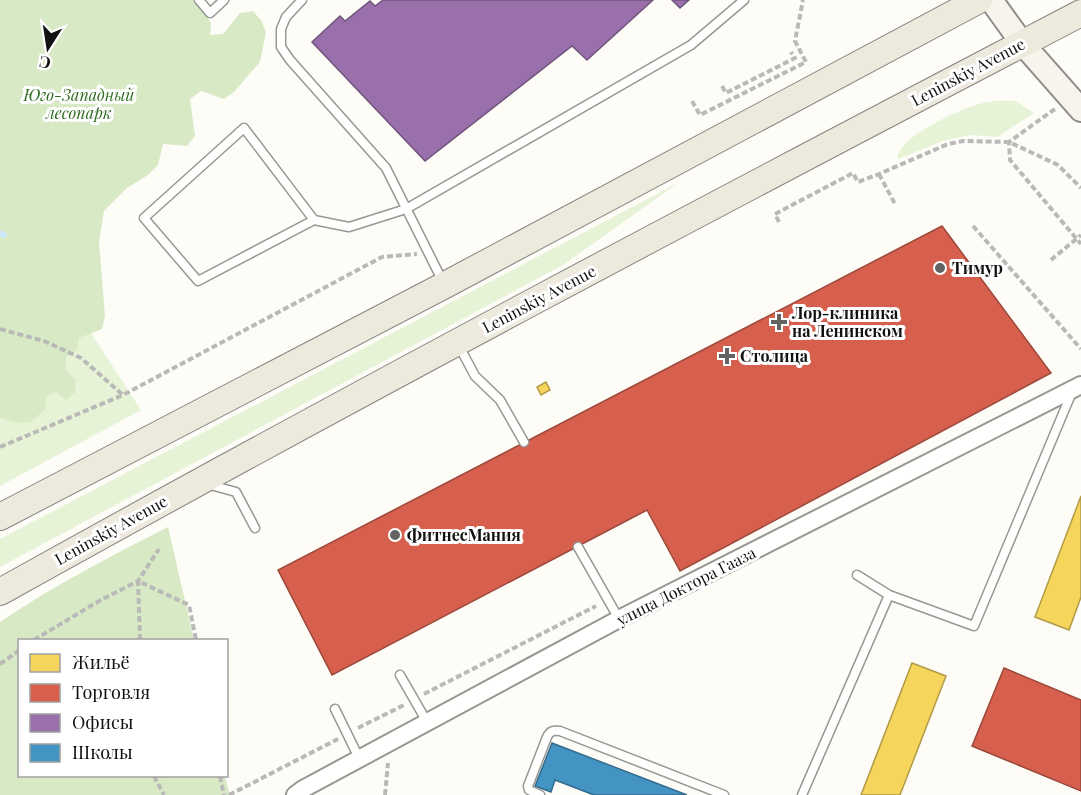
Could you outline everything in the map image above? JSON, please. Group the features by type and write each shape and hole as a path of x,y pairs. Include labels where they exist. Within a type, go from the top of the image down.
{"main road":[{"path":"0,517 445,285 979,0"},
{"path":"991,0 1022,44 1075,104"},
{"name":"Leninskiy Avenue","path":"0,592 198,481 457,342 1081,13"}],"street":[{"name":"улица Доктора Гааза","path":"295,795 359,758 619,620 1077,387"}],"lane":[{"path":"199,0 210,13 224,0"},
{"path":"302,0 286,17 281,29 281,47 386,168 445,285"},
{"path":"314,220 244,128 144,218 198,281 314,220 349,227 406,208 691,45 744,0"},
{"path":"457,342 475,376 500,400 524,442"},
{"path":"857,575 889,595 974,626 1077,387"},
{"path":"198,481 236,492 255,528"},
{"path":"578,547 619,620"},
{"path":"802,795 889,595"},
{"path":"400,675 427,722"},
{"path":"336,709 359,758"},
{"path":"540,795 530,790 528,786 547,737 554,730 724,795"}],"path":[{"path":"692,101 700,115 806,62 795,41 803,0"},
{"path":"722,86 726,93 795,58 791,52"},
{"path":"1009,142 1050,113 1075,104"},
{"path":"779,222 775,214 854,173 858,182 948,144 963,141 1009,142 1058,165 1081,188"},
{"path":"1009,142 1010,160 1081,244"},
{"path":"879,174 895,204"},
{"path":"973,225 1081,349"},
{"path":"1051,260 1081,235"},
{"path":"0,447 123,396 382,257 430,254"},
{"path":"0,329 44,341 81,358 123,396"},
{"path":"36,639 99,601 138,581 159,549"},
{"path":"138,581 140,639"},
{"path":"138,581 189,605 196,639"},
{"path":"0,664 18,651"},
{"path":"385,795 390,742"},
{"path":"155,777 164,795"},
{"path":"220,777 224,795"}],"green space":[{"name":"Юго-Западный лесопарк","path":"0,0 86,0 192,108 100,193 80,316 141,410 0,486"},
{"name":"Юго-Западный лесопарк","path":"0,0 197,0 211,23 210,35 223,34 240,13 253,11 261,20 266,32 260,62 234,92 224,99 201,91 190,99 195,136 187,146 163,144 158,165 148,175 127,188 104,211 99,242 105,316 102,329 79,338 77,350 66,357 66,370 76,380 75,392 66,400 56,392 46,397 45,410 30,422 18,423 0,418"},
{"path":"1016,101 1034,113 997,137 971,135 943,141 898,159 900,150 908,141 934,123 978,104"},
{"path":"678,183 563,265 0,567 0,539"},
{"path":"168,527 194,639 18,639 18,777 225,777 230,795 0,795 0,622 104,560"}],"building: Жильё":[{"path":"809,307 825,313 821,322 845,332 815,405 841,416 847,401 865,408 835,480 823,476 815,495 801,489 804,480 779,469 800,420 760,403 791,327 800,330"},
{"path":"546,382 550,390 541,395 537,387"},
{"path":"1081,496 1081,597 1069,630 1035,617"},
{"path":"912,663 946,676 900,795 861,795"}],"building: Торговля":[{"path":"942,226 1051,373 680,571 647,510 332,675 278,570"},
{"path":"1004,668 1081,700 1081,791 972,746"}],"building: Офисы":[{"path":"383,0 653,0 587,60 572,46 425,161 312,42 340,16 345,21 370,1 375,6"},
{"path":"672,0 689,0 680,8"}],"building: Школы":[{"path":"552,743 687,795 594,795 555,780 551,792 535,786"}],"waterway":[{"path":"0,233 4,235"}],"place":[{"name":"Тимур","path":"940,268"},
{"name":"Лор-клиника на Ленинском","path":"779,322"},
{"name":"Столица","path":"727,356"},
{"name":"ФитнесМания","path":"395,535"}]}
